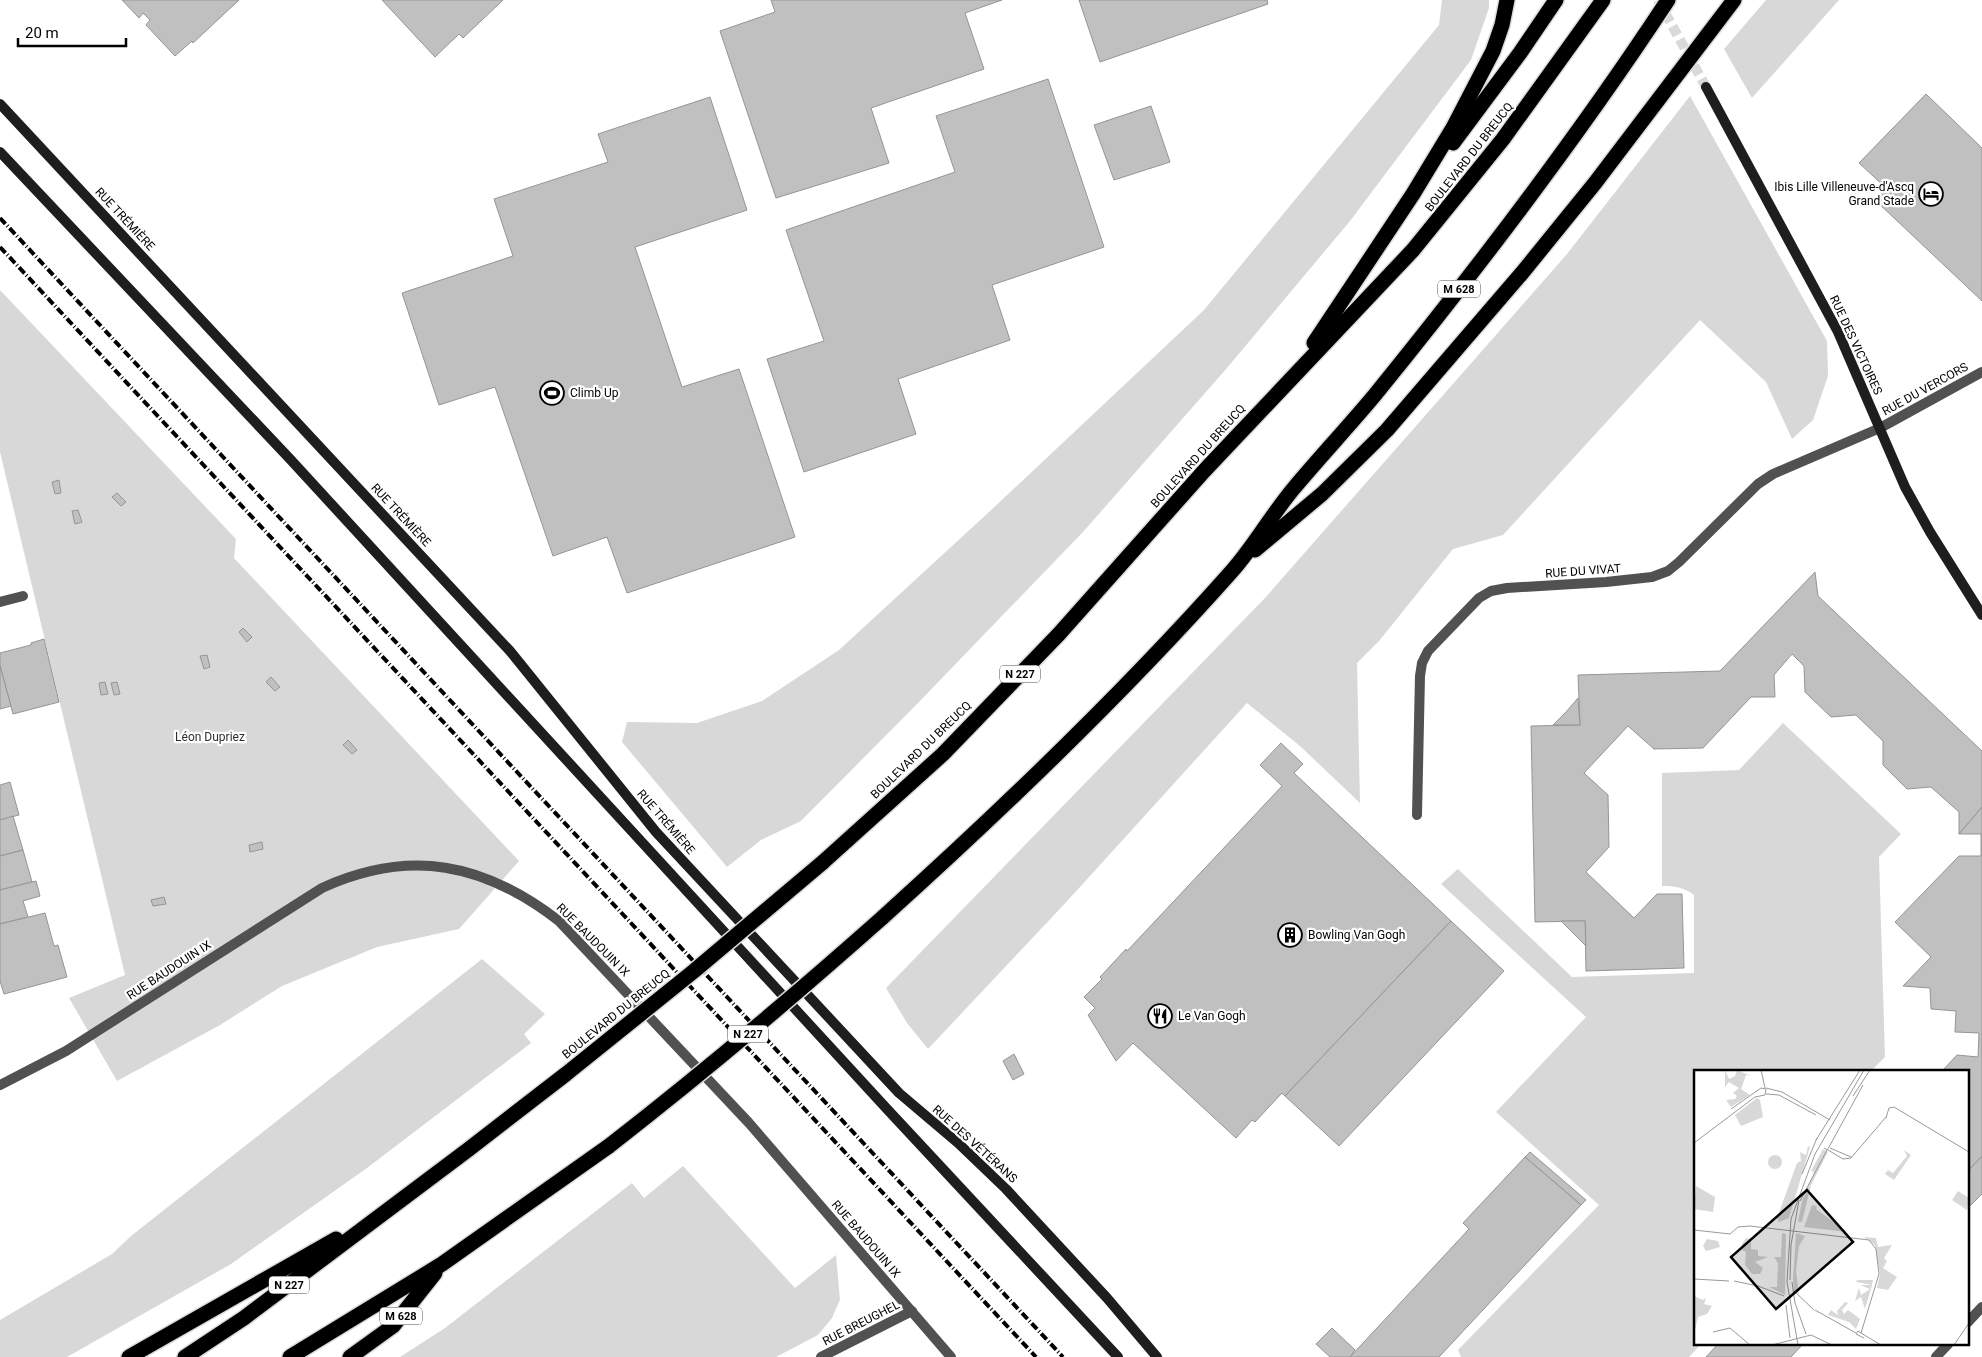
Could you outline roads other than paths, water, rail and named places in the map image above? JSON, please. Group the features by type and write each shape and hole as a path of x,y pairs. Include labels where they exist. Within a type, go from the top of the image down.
{"highway":[{"path":"1293,375 1413,194 1485,69 1502,25 1507,0"},
{"path":"1413,194 1490,94 1556,0"},
{"name":"BOULEVARD DU BREUCQ","path":"185,1357 244,1318 566,1074 694,971 822,863 943,754 1059,634 1204,471 1413,250 1503,139 1602,0"},
{"name":"M 628","path":"1235,567 1293,489 1378,390 1492,248 1571,142 1668,0"},
{"path":"1235,567 1322,494 1387,430 1497,302 1589,190 1734,0"},
{"name":"N 227","path":"290,1357 442,1264 609,1146 796,994 985,825 1117,696 1235,567"},
{"path":"129,1357 389,1209"},
{"name":"M 628","path":"350,1357 393,1326 442,1264"}],"main road":[{"name":"RUE DES VICTOIRES","path":"1706,87 1838,332 1905,487 1926,525 1982,615"},
{"name":"RUE TRÉMIÈRE","path":"0,104 510,651 656,832 770,956"},
{"path":"0,152 290,459 1118,1357"},
{"name":"RUE DES VÉTÉRANS","path":"770,956 899,1093 958,1143 1006,1189 1107,1298 1156,1357"}],"street":[{"name":"RUE DU VERCORS","path":"1880,428 1980,373"},
{"name":"RUE DU VIVAT","path":"1417,815 1420,676 1422,663 1428,651 1479,598 1491,591 1507,588 1606,582 1652,577 1668,571 1758,484 1773,474 1880,428"},
{"path":"0,602 23,596"},
{"name":"RUE BAUDOUIN IX","path":"0,1085 66,1051 322,888 348,876 380,868 411,865 466,872 505,886 533,901 559,921 749,1123 951,1357"},
{"path":"1970,1320 1982,1307"},
{"name":"RUE BREUGHEL","path":"821,1357 912,1311"},
{"path":"1936,1357 1947,1344"}],"tunnel":[{"path":"1658,0 1706,87"}],"railway":[{"path":"0,218 1063,1357"},
{"path":"0,247 1036,1357"}],"place":[{"name":"Ibis Lille Villeneuve-d'Ascq Grand Stade","path":"1931,194"},
{"name":"Climb Up","path":"552,393"},
{"name":"Bowling Van Gogh","path":"1290,935"},
{"name":"Le Van Gogh","path":"1160,1016"}],"park label":[{"name":"Léon Dupriez","path":"210,737"}]}
